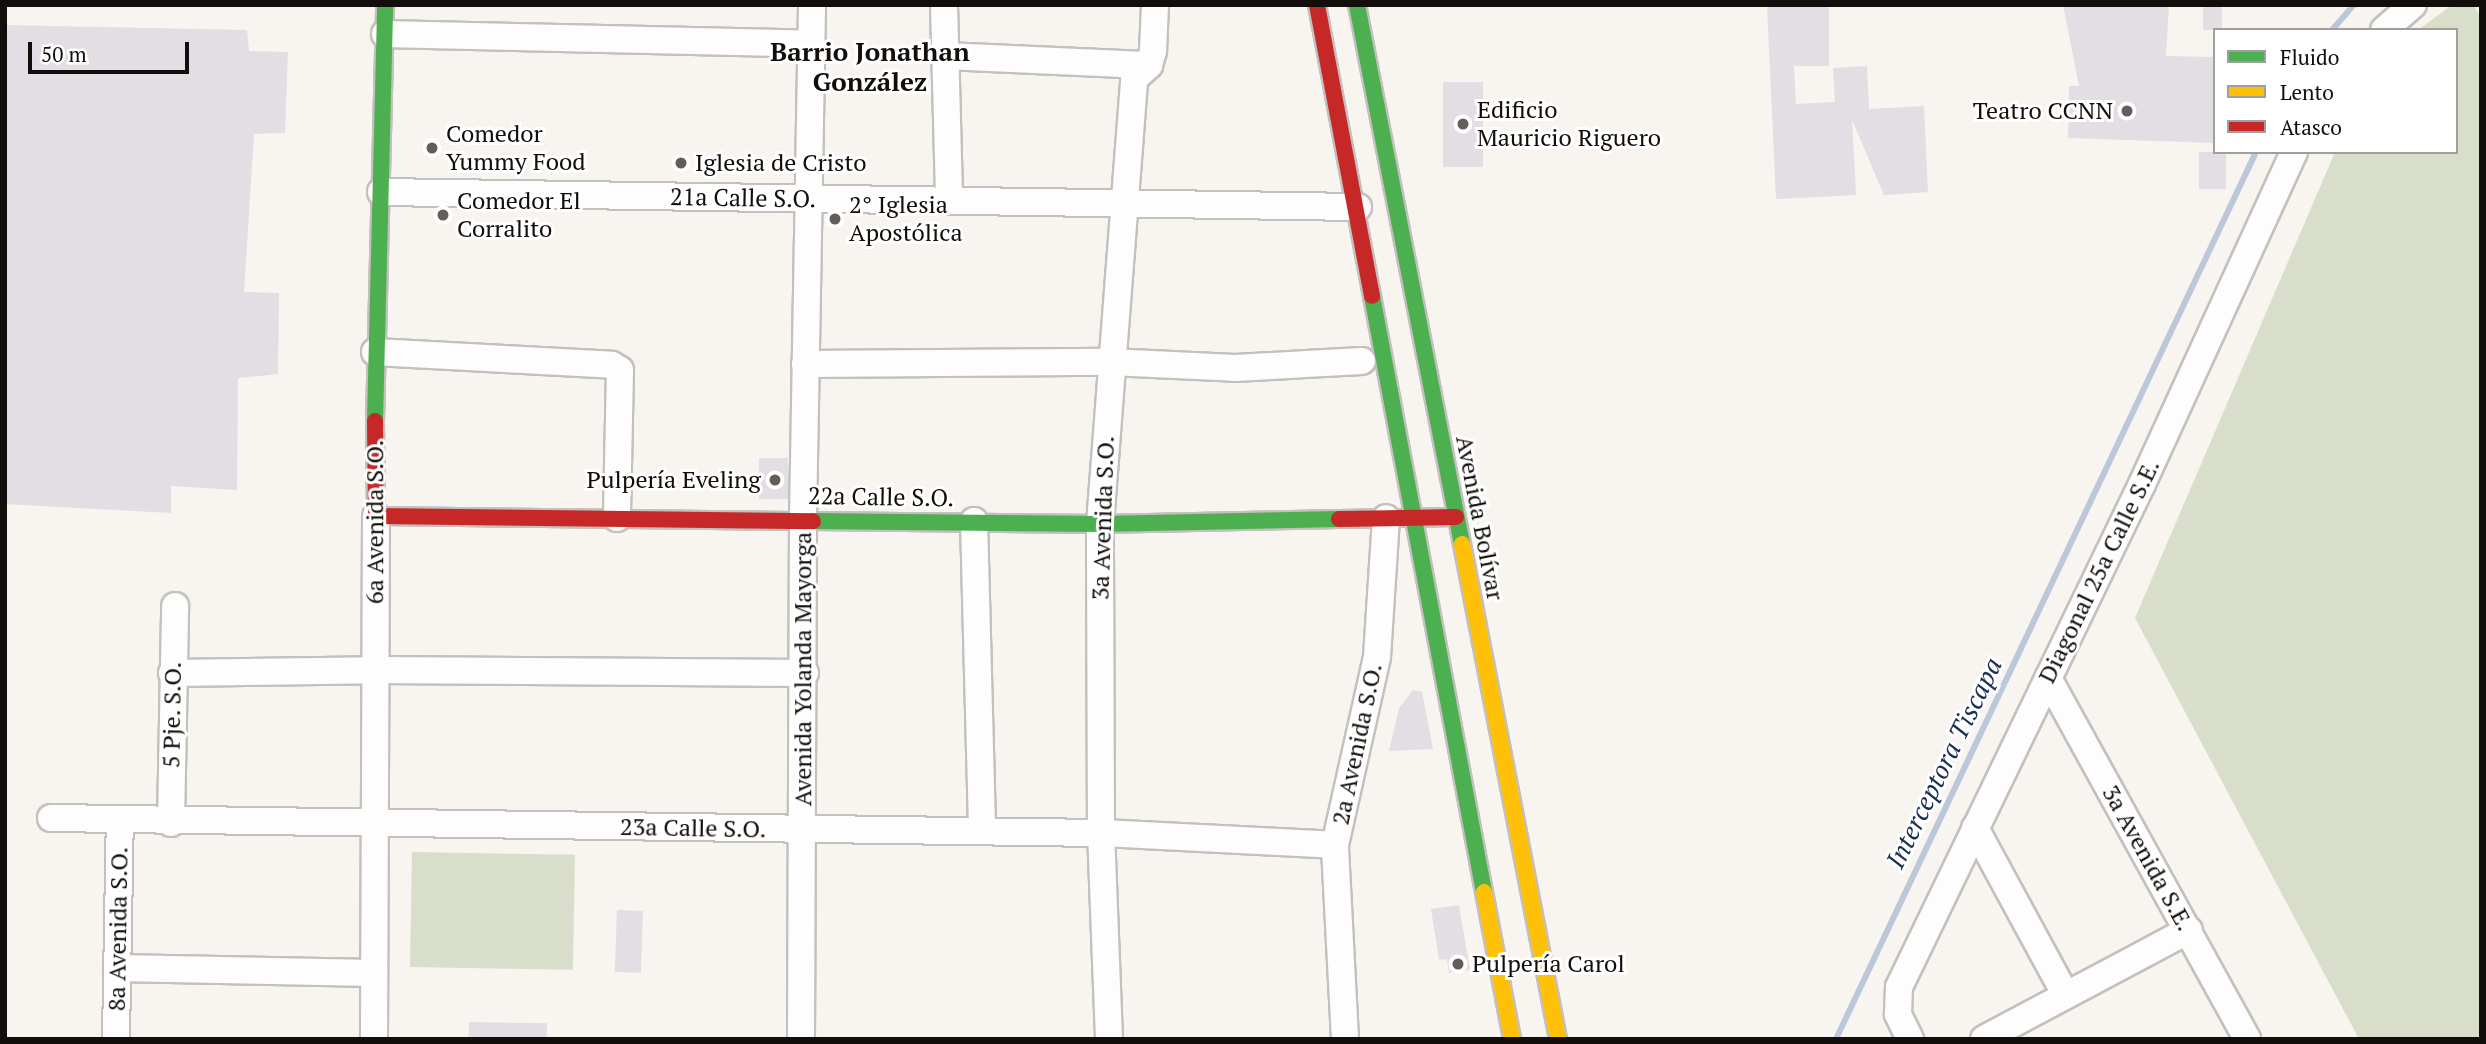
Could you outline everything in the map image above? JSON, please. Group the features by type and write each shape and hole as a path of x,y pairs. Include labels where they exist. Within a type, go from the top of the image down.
{"main road":[{"name":"6a Avenida S.O.","path":"376,516 375,352 385,5"},
{"path":"1317,5 1358,207 1399,518 1512,1039"},
{"name":"Avenida Bolívar","path":"1357,5 1558,1039"},
{"name":"22a Calle S.O.","path":"376,516 1100,524 1399,518"},
{"path":"1399,518 1456,517"}],"street":[{"name":"Avenida Yolanda Mayorga","path":"801,1039 805,673 803,519 812,5"},
{"path":"944,5 949,201"},
{"name":"3a Avenida S.O.","path":"1110,1039 1101,833 1100,524 1110,362 1134,79 1149,65 1155,5"},
{"path":"2386,28 2413,5"},
{"path":"384,34 812,44"},
{"path":"947,56 1149,65"},
{"name":"Diagonal 25a Calle S.E.","path":"1898,1014 1899,987 2048,678 2293,154"},
{"name":"21a Calle S.O.","path":"381,192 1358,207"},
{"path":"375,352 612,365 620,370 617,518"},
{"path":"805,364 1110,362 1235,368 1362,361"},
{"name":"6a Avenida S.O.","path":"374,1039 376,516"},
{"name":"2a Avenida S.O.","path":"1345,1039 1335,845 1377,657 1399,518"},
{"path":"974,521 982,831"},
{"name":"5 Pje. S.O.","path":"171,823 175,607"},
{"path":"172,673 375,670 805,673"},
{"name":"3a Avenida S.E.","path":"2048,678 2247,1039"},
{"name":"23a Calle S.O.","path":"51,818 171,823 374,823 1101,833 1335,845"},
{"name":"8a Avenida S.O.","path":"116,1039 120,820"},
{"path":"1975,828 2065,994"},
{"path":"1984,1039 2189,930"},
{"path":"117,968 374,973"},
{"path":"1885,1039 1898,1014"},
{"path":"1898,1014 1910,1039"}],"green space":[{"path":"2452,5 2474,5 2481,19 2481,1039 2359,1039 2135,618 2334,154 2458,154 2458,28 2421,28"},
{"path":"412,852 575,855 573,970 410,967"}],"building":[{"path":"1767,5 1829,5 1829,66 1794,66 1796,104 1835,102 1833,68 1867,66 1869,109 1924,106 1928,192 1884,195 1852,120 1856,195 1776,199"},
{"path":"2063,5 2169,5 2166,56 2213,57 2213,143 2068,138 2069,86 2079,86"},
{"path":"2203,5 2222,5 2222,28 2203,30"},
{"path":"5,25 247,30 249,51 288,52 285,133 254,134 244,292 279,293 278,374 238,378 237,490 171,486 171,513 5,504"},
{"name":"Edificio Mauricio Riguero","path":"1443,82 1483,82 1483,167 1443,167"},
{"path":"2199,152 2226,154 2226,189 2199,189"},
{"name":"Pulpería Eveling","path":"759,458 788,458 788,499 759,499"},
{"path":"1413,690 1422,692 1433,749 1389,751 1399,708"},
{"path":"1459,905 1470,970 1449,973 1447,959 1439,960 1431,909"},
{"path":"617,910 643,911 641,973 615,972"},
{"path":"469,1022 547,1023 547,1039 469,1039"}],"waterway":[{"path":"2334,28 2354,5"},
{"name":"Interceptora Tiscapa","path":"1836,1039 2255,154"}],"traffic: fast":[{"path":"375,421 385,5"},
{"path":"1357,5 1462,544"},
{"path":"1372,296 1484,892"},
{"path":"813,521 1100,524 1339,519"}],"traffic: slow":[{"path":"1462,544 1558,1039"},
{"path":"1484,892 1512,1039"}],"traffic: jam":[{"path":"1317,5 1372,296"},
{"path":"375,421 376,516 813,521"},
{"path":"1339,519 1456,517"}],"place":[{"name":"Teatro CCNN","path":"2127,111"},
{"name":"Edificio Mauricio Riguero","path":"1463,124"},
{"name":"Comedor Yummy Food","path":"432,148"},
{"name":"Iglesia de Cristo","path":"681,163"},
{"name":"Comedor El Corralito","path":"443,215"},
{"name":"2° Iglesia Apostólica","path":"835,219"},
{"name":"Pulpería Eveling","path":"775,480"},
{"name":"Pulpería Carol","path":"1458,964"}],"district":[{"name":"Barrio Jonathan González","path":"870,67"}]}
